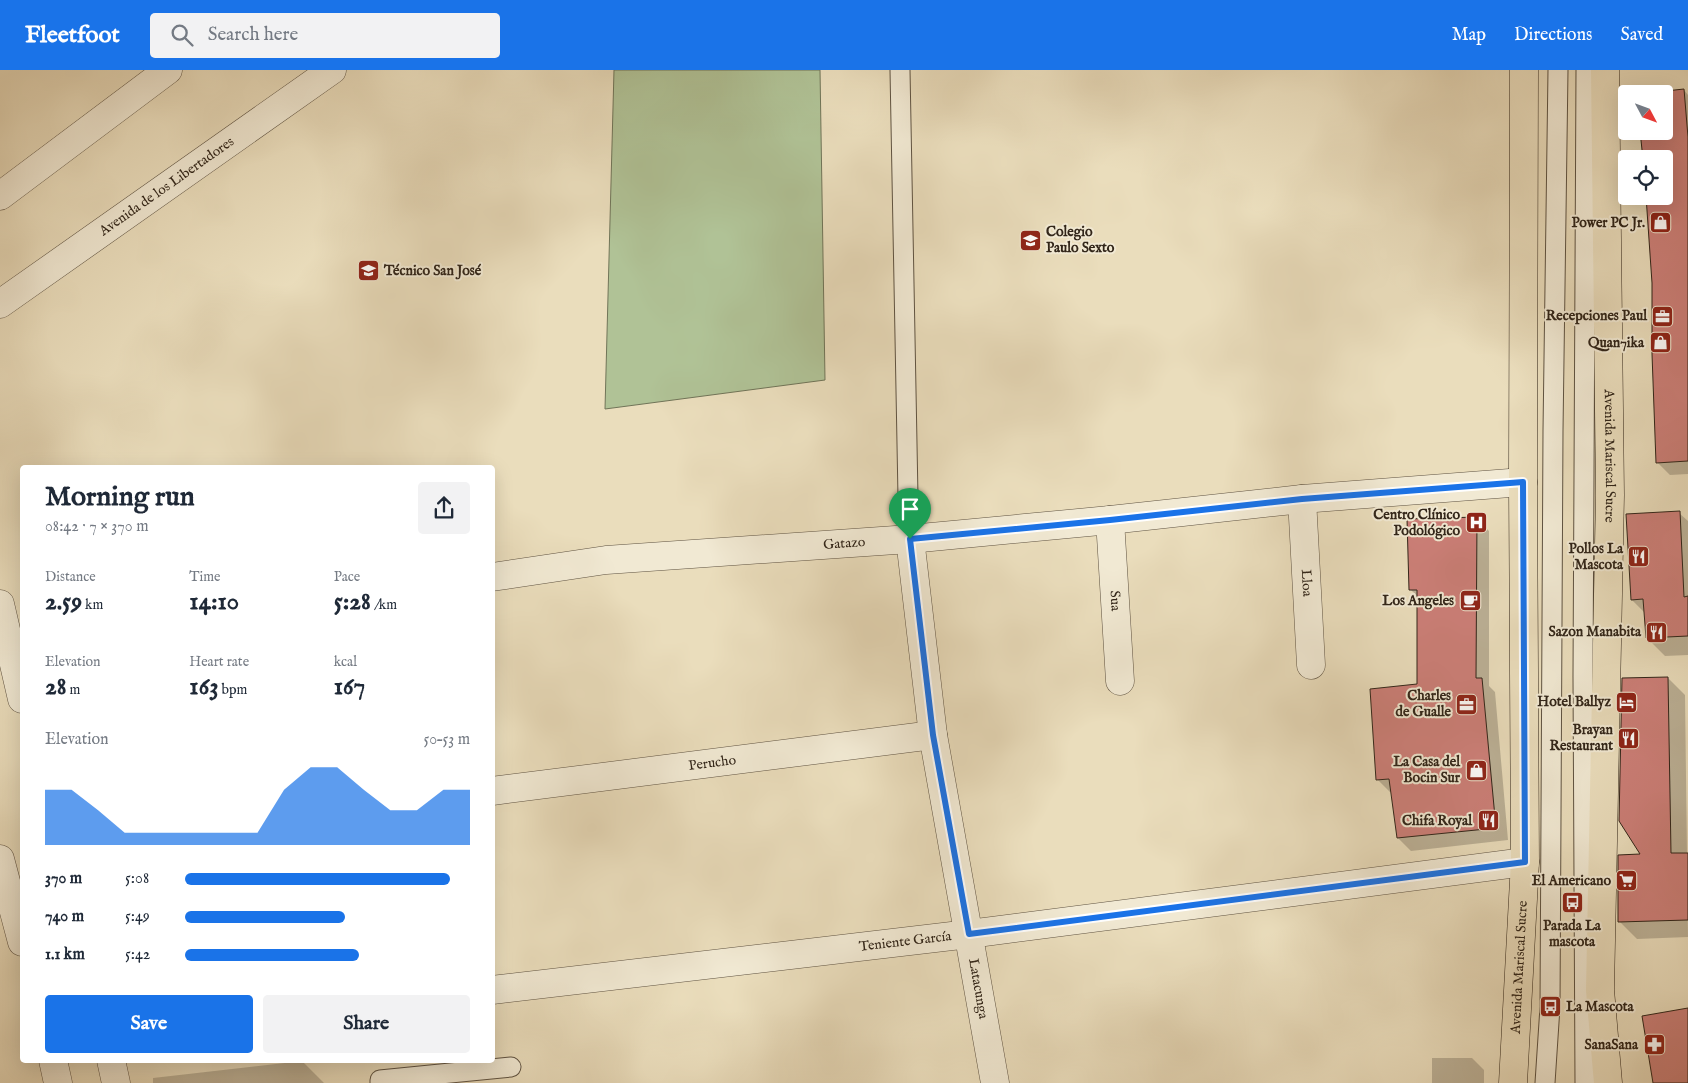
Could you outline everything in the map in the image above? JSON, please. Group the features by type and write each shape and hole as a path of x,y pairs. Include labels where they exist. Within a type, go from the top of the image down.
{"main road":[{"name":"Avenida Mariscal Sucre","path":"1513,1083 1525,862 1523,482 1524,70"},
{"name":"Avenida Mariscal Sucre","path":"1605,70 1610,504 1600,990 1608,1083"}],"street":[{"path":"0,196 168,70"},
{"name":"Avenida de los Libertadores","path":"0,304 332,70"},
{"name":"Gatazo","path":"495,576 606,560 910,539 1302,499 1523,482"},
{"name":"Lloa","path":"1302,499 1310,665"},
{"name":"Sua","path":"1110,520 1120,681"},
{"name":"Latacunga","path":"910,539 933,735 995,1083"},
{"path":"0,604 10,632 20,688"},
{"name":"Perucho","path":"495,791 933,735"},
{"path":"0,859 20,934"},
{"name":"Teniente García","path":"495,990 969,934 1525,862"},
{"path":"54,1063 58,1083"},
{"path":"112,1063 116,1083"}],"lane":[{"path":"900,70 910,539"},
{"path":"1545,1083 1550,1007 1553,421 1558,70"},
{"path":"1585,1083 1582,677 1586,70"},
{"path":"380,1083 380,1080 511,1067"}],"green space":[{"path":"614,70 820,70 825,380 605,409"}],"building":[{"path":"1684,89 1688,137 1688,461 1656,463 1652,354 1652,283 1647,205 1673,205 1673,150 1642,150 1641,140 1673,140 1673,90"},
{"path":"1680,511 1684,597 1688,596 1688,636 1646,638 1643,599 1631,600 1626,514"},
{"path":"1477,517 1476,678 1482,678 1496,828 1397,838 1389,779 1376,780 1370,689 1417,684 1417,590 1409,590 1407,519"},
{"path":"1668,677 1671,853 1688,853 1688,920 1618,922 1618,855 1640,854 1619,821 1622,678"},
{"path":"1688,1008 1688,1083 1653,1083 1642,1016"}],"place":[{"name":"Power PC Jr.","path":"1661,223"},
{"name":"Colegio Paulo Sexto","path":"1030,240"},
{"name":"Técnico San José","path":"368,271"},
{"name":"Recepciones Paul","path":"1663,316"},
{"name":"Quan7ika","path":"1660,343"},
{"name":"Centro Clínico Podológico","path":"1476,523"},
{"name":"Pollos La Mascota","path":"1639,557"},
{"name":"Los Angeles","path":"1470,601"},
{"name":"Sazon Manabita","path":"1657,632"},
{"name":"Hotel Ballyz","path":"1627,702"},
{"name":"Charles de Gualle","path":"1467,704"},
{"name":"Brayan Restaurant","path":"1629,738"},
{"name":"La Casa del Bocin Sur","path":"1476,770"},
{"name":"Chifa Royal","path":"1488,821"},
{"name":"El Americano","path":"1627,881"},
{"name":"Parada La mascota","path":"1572,903"},
{"name":"La Mascota","path":"1550,1007"},
{"name":"SanaSana","path":"1654,1045"}],"route":[{"path":"1523,482 1525,862 969,934 933,735 910,539 1302,499 1523,482"}]}
